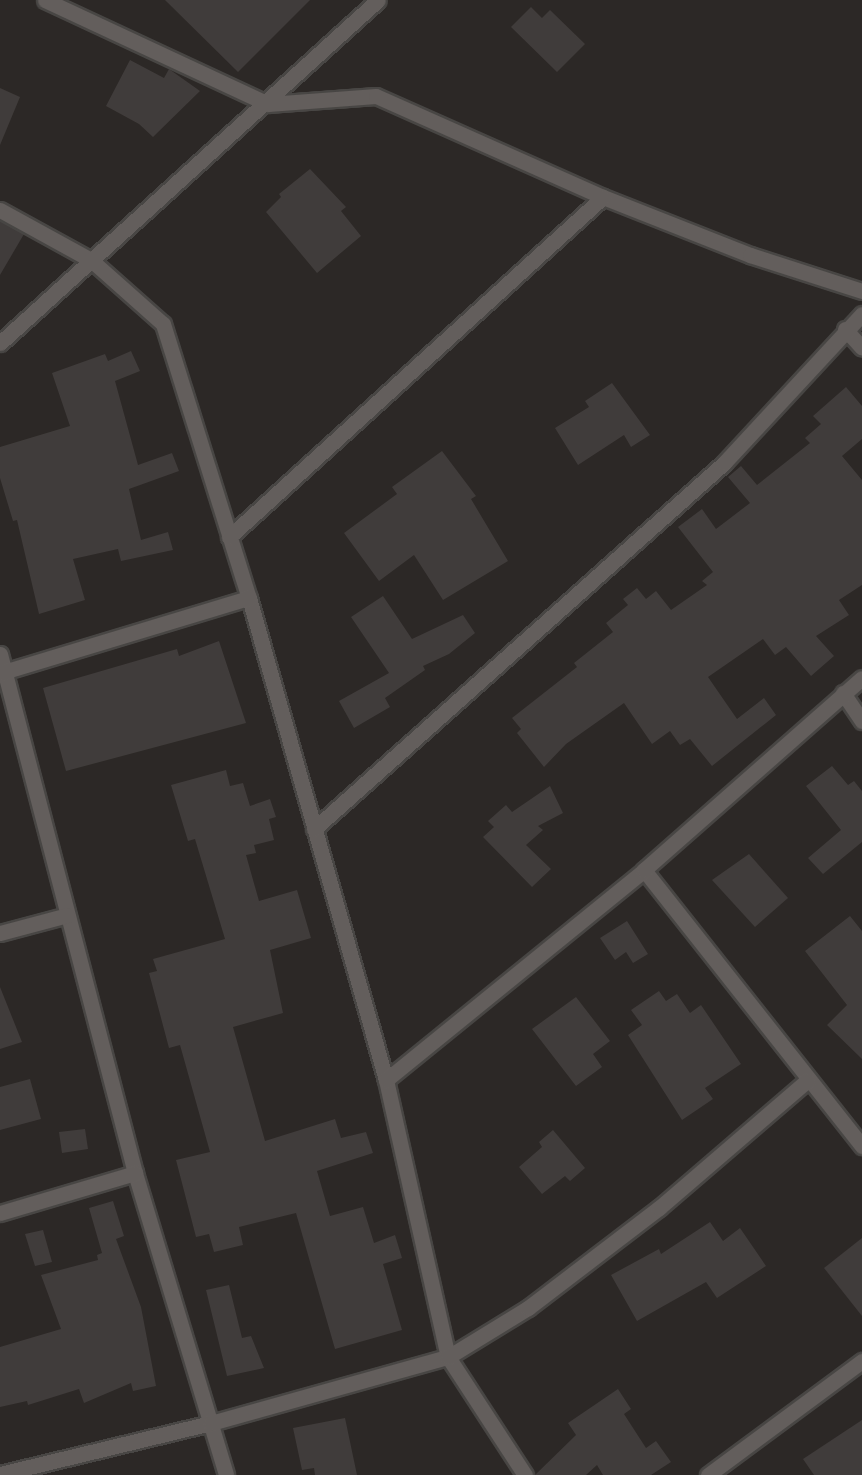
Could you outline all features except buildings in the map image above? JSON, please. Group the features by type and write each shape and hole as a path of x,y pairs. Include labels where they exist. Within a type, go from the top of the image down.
{"street":[{"path":"45,0 268,104 376,96 603,197 750,255 862,291"},
{"path":"0,343 268,104 378,0"},
{"path":"229,537 603,197"},
{"path":"0,210 91,260 163,324 249,598 386,1080 448,1357 525,1475"},
{"path":"314,829 724,463 845,329 862,314"},
{"path":"845,329 862,348"},
{"path":"3,672 249,598"},
{"path":"0,654 135,1173 226,1475"},
{"path":"386,1080 644,870 862,678"},
{"path":"843,693 862,720"},
{"path":"644,870 862,1146"},
{"path":"0,933 67,915"},
{"path":"0,1474 211,1423 448,1357 528,1308 649,1216 808,1080"},
{"path":"0,1213 135,1173"},
{"path":"708,1475 862,1361"}]}
